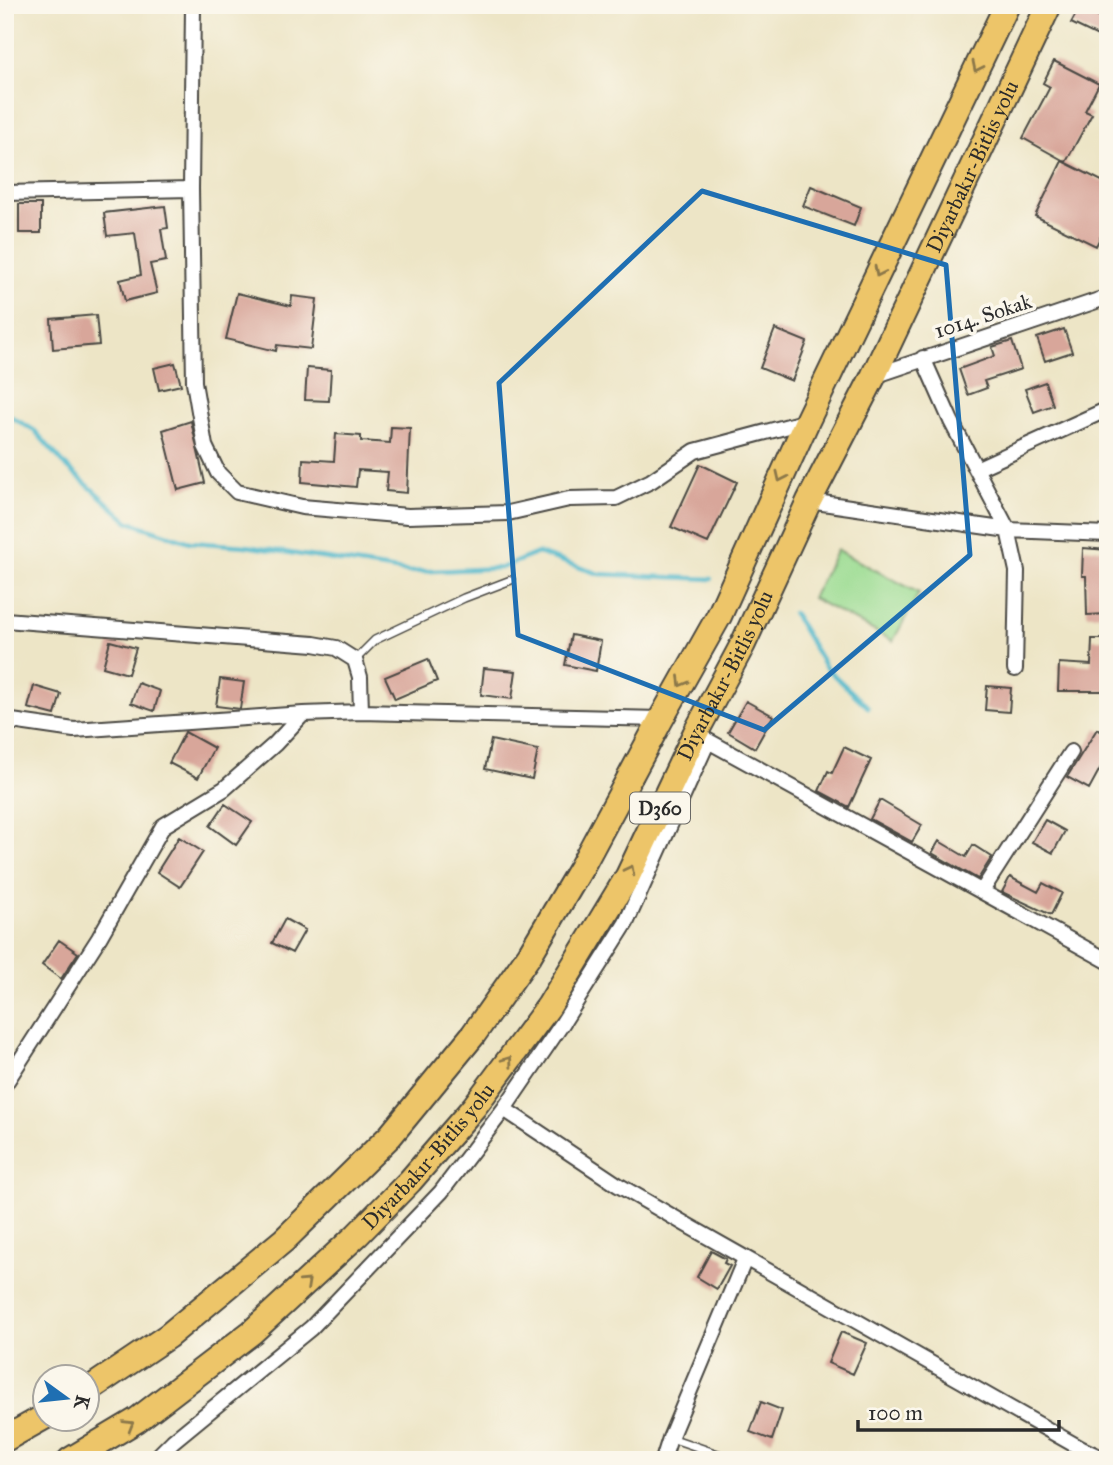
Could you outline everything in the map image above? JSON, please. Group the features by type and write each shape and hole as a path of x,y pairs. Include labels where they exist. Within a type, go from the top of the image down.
{"highway":[{"name":"Diyarbakır-Bitlis yolu","path":"102,1381 168,1336 284,1240 390,1136 473,1035 530,954 581,868 719,616 807,421 1007,5"},
{"name":"Diyarbakır-Bitlis yolu","path":"70,1460 137,1420 252,1332 357,1235 410,1181 474,1107 549,1006 628,876 702,737 809,500 873,377 1049,5"},
{"path":"5,1439 32,1424"}],"street":[{"path":"193,5 191,189 194,382 205,446 218,473 237,492 302,508 408,516 509,513 569,499 616,498 651,481 695,451 807,421"},
{"path":"5,193 191,189"},
{"name":"1014. Sokak","path":"873,377 1108,297"},
{"path":"923,358 1008,530 1017,571 1015,669"},
{"path":"976,469 1108,409"},
{"path":"809,500 1008,530 1108,534"},
{"path":"5,620 314,644 336,648 355,660 360,677 360,712"},
{"path":"5,720 74,730 360,712 661,719"},
{"path":"5,1084 99,938 163,826 224,789 275,744 303,714"},
{"path":"154,1460 173,1441 311,1328 441,1192 504,1109 626,923 702,737 982,891 1105,954"},
{"path":"982,891 1071,752"},
{"path":"504,1109 618,1185 1082,1449 1106,1460"},
{"path":"663,1460 746,1259"}],"lane":[{"path":"355,660 375,640 464,598 511,580"},
{"path":"670,1438 734,1460"}],"highlighted area":[{"path":"702,191 946,265 970,555 764,730 518,635 499,383"}],"green space":[{"path":"837,550 919,593 893,641 812,598"}],"building":[{"path":"1080,7 1108,22 1108,41 1071,23"},
{"path":"1054,61 1099,84 1085,111 1092,114 1066,162 1023,138 1050,87 1043,83"},
{"path":"1062,161 1108,184 1108,222 1096,246 1035,216"},
{"path":"811,186 861,207 854,226 803,206"},
{"path":"19,204 41,204 41,233 19,233"},
{"path":"165,206 168,228 161,229 166,261 150,264 157,293 125,301 120,280 141,275 135,233 107,236 104,213"},
{"path":"237,293 291,306 292,296 317,299 311,349 277,345 276,351 226,339"},
{"path":"96,315 99,345 53,349 51,319"},
{"path":"775,329 807,342 792,381 760,368"},
{"path":"1064,329 1072,352 1045,361 1037,338"},
{"path":"1012,341 1021,369 984,381 987,388 968,395 959,369 995,356 992,347"},
{"path":"175,363 181,385 159,390 154,368"},
{"path":"307,368 331,370 329,401 305,400"},
{"path":"1045,382 1053,405 1034,412 1025,389"},
{"path":"191,421 205,483 178,490 163,430"},
{"path":"391,427 410,428 407,493 386,491 388,472 358,470 356,487 302,482 303,459 334,461 336,434 361,436 361,441 390,443"},
{"path":"700,464 737,482 708,543 671,527"},
{"path":"1083,548 1108,550 1108,614 1087,615 1086,576 1082,576"},
{"path":"571,635 601,641 596,671 565,665"},
{"path":"1092,639 1108,639 1108,691 1058,691 1059,663 1091,665"},
{"path":"110,641 136,648 128,674 103,667"},
{"path":"428,659 437,681 395,699 385,677"},
{"path":"484,668 516,671 512,699 481,695"},
{"path":"220,679 244,682 240,709 216,706"},
{"path":"138,683 160,691 154,711 131,703"},
{"path":"34,686 61,694 55,715 28,708"},
{"path":"987,686 1011,688 1009,712 985,710"},
{"path":"746,701 773,716 755,748 728,732"},
{"path":"1097,729 1108,735 1108,754 1089,789 1067,777"},
{"path":"185,732 214,748 198,778 169,763"},
{"path":"491,740 538,750 532,779 485,769"},
{"path":"844,747 871,760 849,807 819,791 828,771 832,773"},
{"path":"880,800 922,825 912,842 870,819"},
{"path":"225,804 252,822 236,845 210,826"},
{"path":"1045,820 1065,831 1053,853 1032,842"},
{"path":"179,837 203,852 180,887 157,872"},
{"path":"939,841 966,857 973,845 992,857 978,879 932,853"},
{"path":"1010,877 1038,892 1043,883 1062,893 1051,915 1002,892"},
{"path":"285,919 305,930 292,953 272,943"},
{"path":"59,940 78,953 61,979 42,965"},
{"path":"711,1251 726,1259 724,1263 730,1266 717,1289 697,1277"},
{"path":"841,1332 867,1343 853,1374 828,1363"},
{"path":"761,1402 782,1410 772,1440 750,1432"}],"waterway":[{"path":"5,413 35,431 66,466 129,522 190,542 246,546 409,572 501,568 538,553 599,574 711,579"},
{"path":"793,613 826,668 868,707"}]}
